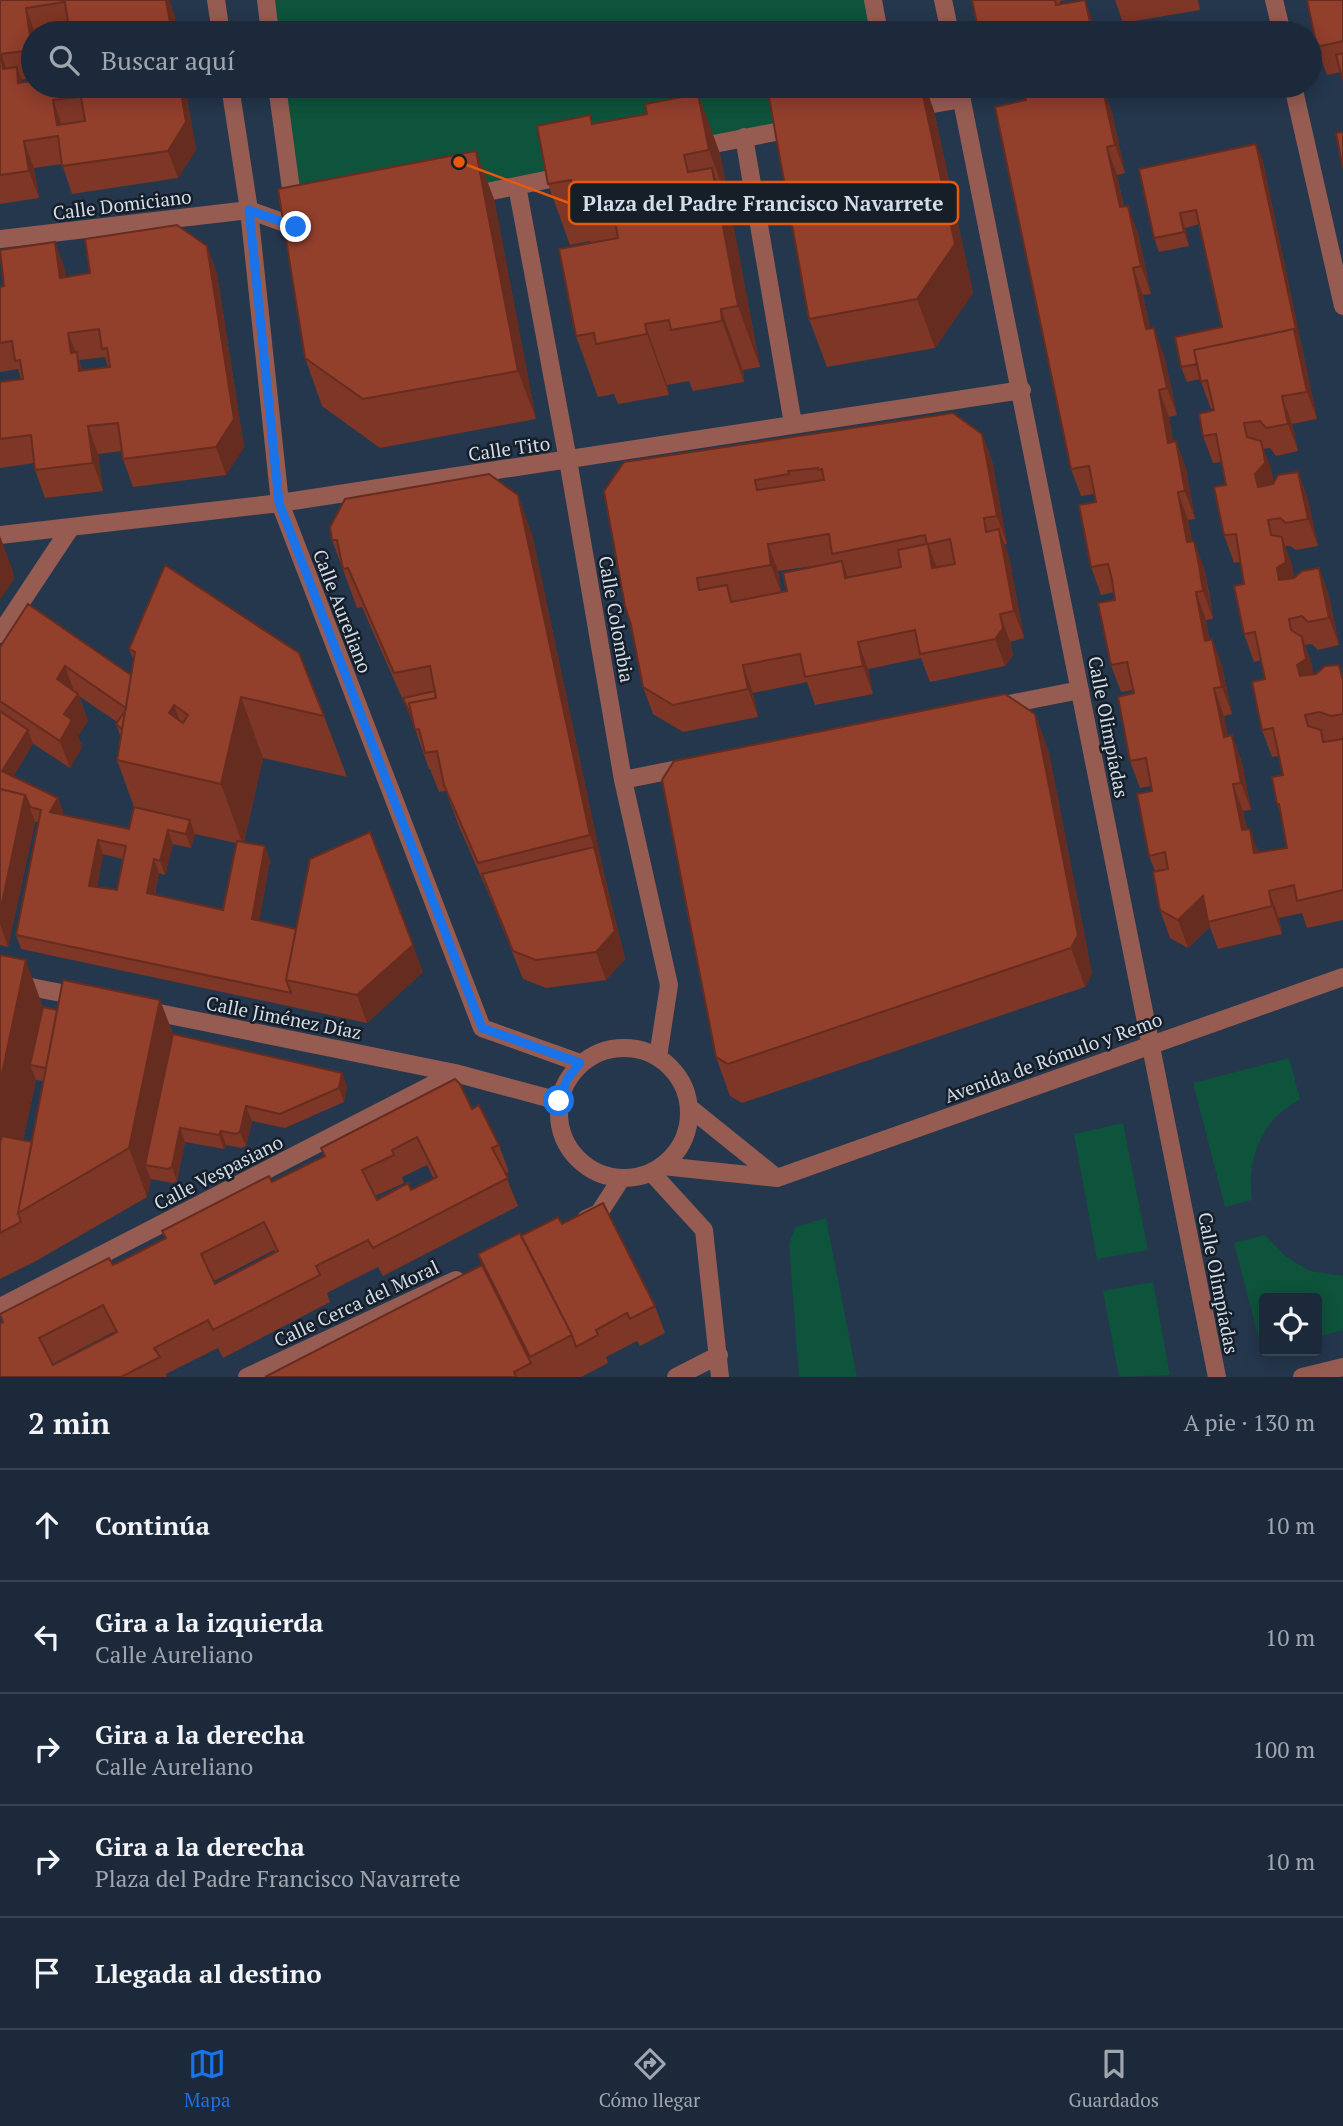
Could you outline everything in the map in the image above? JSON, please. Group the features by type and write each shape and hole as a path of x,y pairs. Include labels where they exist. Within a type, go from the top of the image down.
{"street":[{"path":"216,0 220,21"},
{"path":"266,0 269,21"},
{"path":"873,0 877,21"},
{"path":"943,0 947,21"},
{"path":"1274,0 1279,21"},
{"name":"Calle Aureliano","path":"232,98 249,210 279,503 482,1028 580,1063"},
{"path":"279,98 296,227"},
{"path":"892,111 939,98"},
{"name":"Calle Olimpíadas","path":"962,98 1217,1377"},
{"path":"1296,98 1343,306"},
{"path":"677,152 812,125"},
{"path":"744,137 793,424"},
{"path":"450,199 584,172"},
{"name":"Calle Colombia","path":"517,187 568,460 623,780 668,985 657,1057"},
{"path":"249,210 296,227 320,222"},
{"name":"Calle Domiciano","path":"0,239 249,210"},
{"name":"Calle Tito","path":"0,535 279,503 1021,390"},
{"path":"0,634 71,527"},
{"path":"972,711 1080,690"},
{"path":"623,780 704,764"},
{"name":"Avenida de Rómulo y Remo","path":"657,1169 777,1178 1343,977"},
{"path":"0,981 94,1000"},
{"name":"Calle Jiménez Díaz","path":"120,1005 455,1073 559,1101"},
{"path":"618,1048 638,1049 657,1057 674,1070 685,1088 690,1108 688,1128 679,1149 657,1169 643,1176 621,1179 598,1174 579,1162 565,1144 558,1123 559,1101 567,1079 580,1063 598,1052 618,1048"},
{"name":"Calle Vespasiano","path":"0,1307 455,1073"},
{"path":"690,1108 777,1178"},
{"path":"657,1169 704,1230 720,1377"},
{"path":"573,1225 598,1213 621,1179"},
{"name":"Calle Cerca del Moral","path":"247,1377 473,1272"},
{"path":"676,1377 719,1355"},
{"path":"1301,1377 1343,1367"}],"green space":[{"path":"266,0 873,0 877,21 269,21"},
{"path":"279,98 890,98 893,111 296,227"},
{"path":"1289,1058 1300,1099 1276,1117 1261,1138 1252,1168 1252,1200 1225,1207 1193,1083"},
{"path":"1123,1123 1148,1250 1097,1259 1074,1134"},
{"path":"826,1218 857,1377 799,1377 789,1244 795,1227"},
{"path":"1265,1235 1285,1256 1310,1271 1343,1276 1343,1330 1322,1336 1322,1293 1259,1293 1259,1339 1234,1243"},
{"path":"1153,1282 1170,1375 1119,1377 1103,1291"}],"building":[{"path":"0,0 166,0 170,21 68,21 65,2 26,8 28,21 21,21 21,51 1,54 3,69 17,67 21,98 72,98 53,100 57,125 85,121 81,98 182,98 186,122 168,151 62,166 58,136 24,141 29,171 0,175"},
{"path":"972,0 1055,0 1056,5 1085,0 1090,21 976,21"},
{"path":"1307,0 1343,0 1343,41 1322,46 1322,21 1311,21"},
{"path":"1343,53 1343,81 1336,55"},
{"path":"677,98 699,98 709,150 684,155 688,172 712,168 738,306 721,309 722,321 671,330 669,320 645,324 647,334 596,344 594,333 576,336 559,249 618,238 609,190 573,196 571,180 548,184 537,126 590,115 592,124 647,114 645,104"},
{"path":"769,98 924,98 955,244 917,299 809,319"},
{"path":"1105,98 1115,145 1107,147 1120,207 1128,206 1141,266 1133,268 1146,329 1154,328 1167,388 1159,390 1168,443 1176,441 1185,491 1178,492 1187,542 1194,541 1199,565 1203,591 1196,592 1205,641 1212,639 1222,687 1214,688 1224,737 1232,735 1241,783 1233,784 1242,830 1250,829 1254,853 1287,848 1272,777 1283,775 1273,728 1262,730 1252,682 1265,679 1255,632 1244,634 1234,586 1244,584 1236,534 1224,535 1214,487 1226,485 1216,434 1203,436 1199,414 1214,410 1207,380 1201,382 1194,350 1294,329 1307,392 1282,396 1288,424 1266,428 1260,421 1244,423 1247,437 1261,441 1264,454 1265,463 1255,474 1258,487 1273,484 1278,475 1298,472 1308,519 1286,523 1280,518 1268,520 1271,535 1282,537 1286,562 1277,568 1279,580 1294,578 1302,571 1319,568 1329,618 1308,622 1302,616 1289,619 1291,630 1302,637 1306,659 1297,665 1300,676 1316,674 1325,666 1339,665 1343,681 1343,714 1331,716 1319,712 1305,715 1308,726 1321,730 1323,742 1343,739 1343,890 1297,901 1294,885 1269,891 1272,906 1208,922 1203,896 1178,920 1160,910 1153,872 1168,869 1165,852 1149,856 1137,794 1152,791 1146,758 1130,761 1118,697 1134,693 1127,662 1111,665 1098,603 1115,600 1112,580 1108,564 1091,567 1079,505 1096,502 1089,466 1071,469 995,107 1026,100"},
{"path":"1343,132 1343,168 1336,133"},
{"path":"1256,144 1299,343 1294,329 1194,350 1197,364 1181,367 1175,337 1222,327 1196,210 1180,213 1184,232 1154,238 1139,169"},
{"path":"476,151 518,371 363,399 305,358 278,189"},
{"path":"177,225 207,246 234,419 216,447 123,459 118,423 88,426 93,463 35,470 31,435 0,439 0,382 23,379 20,360 15,361 12,341 0,343 0,287 4,286 0,250 55,242 60,278 90,273 85,239","holes":["99,329 102,349 107,348 110,367 79,371 77,352 71,353 68,333"]},
{"path":"953,413 982,434 997,516 984,518 986,532 999,529 1014,611 1000,614 1003,628 995,639 920,654 915,630 858,642 863,666 805,677 800,654 743,665 748,689 673,705 643,687 625,606 604,491 624,462","holes":["822,469 824,480 757,490 755,480 789,474 788,471","829,534 832,554 925,535 927,544 898,550 901,567 845,578 842,561 783,573 787,591 731,602 727,585 699,590 697,578 771,565 768,544","950,539 955,564 932,568 928,544"]},
{"path":"489,474 518,495 590,835 478,863 444,785 437,751 425,753 419,729 415,730 409,703 436,698 430,666 394,673 348,568 343,569 337,540 332,540 330,527 345,499"},
{"path":"165,565 299,653 324,716 241,697 221,784 117,760 135,652 129,649","holes":["174,705 188,715 183,723 169,713"]},
{"path":"28,604 131,675 126,708 65,666 57,679 78,694 64,714 72,720 60,741 0,701 0,647"},
{"path":"435,691 436,698 409,703 412,718 403,698"},
{"path":"1005,694 1035,714 1078,935 1071,948 728,1064 716,1057 662,780 674,761"},
{"path":"0,711 28,730 2,771 58,798 50,812 129,829 134,807 190,820 186,834 168,830 160,861 154,859 147,893 223,910 237,841 265,846 252,919 296,929 286,980 291,993 16,935 41,810 30,807 25,795 0,789","holes":["98,840 126,846 117,890 89,886"]},
{"path":"125,711 122,729 116,724"},
{"path":"0,789 25,795 0,912"},
{"path":"370,832 413,945 357,995 286,980 310,859"},
{"path":"594,847 615,931 596,952 536,960 513,951 482,874"},
{"path":"0,955 26,960 0,1083"},
{"path":"63,980 160,1000 129,1148 18,1213"},
{"path":"43,1007 57,1010 46,1068 30,1065"},
{"path":"173,1034 342,1073 339,1088 280,1114 246,1106 240,1132 236,1134 221,1131 219,1135 180,1128 172,1167 168,1169 145,1165"},
{"path":"455,1079 472,1109 479,1105 499,1145 492,1148 508,1178 373,1248 368,1240 316,1266 320,1275 213,1330 208,1320 154,1348 160,1357 121,1377 0,1377 0,1324 3,1322 0,1314 109,1258 113,1265 137,1253 166,1238 162,1231 269,1176 272,1182 325,1156 321,1148","holes":["417,1137 437,1177 411,1190 408,1183 377,1200 362,1170 394,1155 392,1150","264,1222 278,1251 215,1284 201,1254","103,1305 117,1332 53,1365 39,1338"]},
{"path":"2,1136 32,1142 18,1213 21,1222 0,1233 0,1143"},
{"path":"603,1203 655,1306 630,1319 627,1313 596,1330 598,1335 576,1347 521,1236 558,1217 562,1224"},
{"path":"520,1233 572,1335 530,1357 478,1254"},
{"path":"482,1265 531,1363 514,1372 516,1377 265,1377"}],"place":[{"name":"Plaza del Padre Francisco Navarrete","path":"459,162"}],"route":[{"path":"296,227 249,210 279,503 482,1028 580,1063 567,1079 559,1101"}]}
